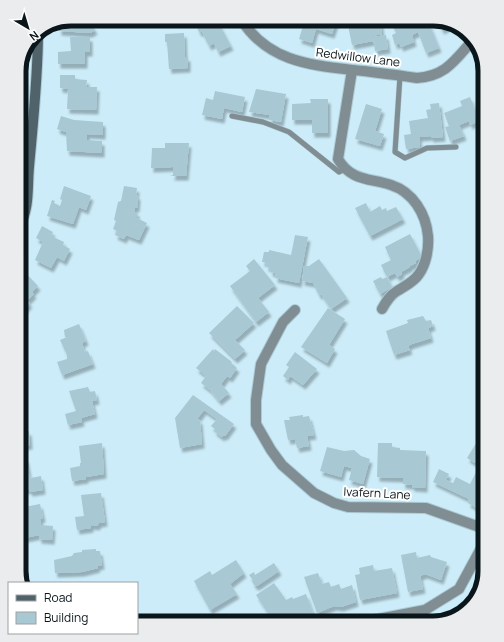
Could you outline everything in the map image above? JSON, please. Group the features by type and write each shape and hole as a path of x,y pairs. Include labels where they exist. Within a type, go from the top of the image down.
{"street":[{"name":"Redwillow Lane","path":"246,26 256,39 290,59 310,65 417,78 430,77 438,74 456,60 469,45"},
{"path":"26,157 36,83 37,48"},
{"path":"352,70 338,159 345,169 353,175 362,179 392,185 410,197 421,209 427,224 427,254 419,275 396,291 382,309"},
{"path":"26,186 28,201 26,207"},
{"name":"Ivafern Lane","path":"295,310 283,322 261,364 256,400 256,424 271,450 282,465 314,493 348,507 426,508 478,527"},
{"path":"394,616 425,610 459,589 478,554"}],"lane":[{"path":"400,76 395,152 405,158 427,148 456,147"},
{"path":"232,116 263,122 289,132 339,172 345,169"}],"building":[{"path":"71,26 92,26 95,30 90,33 59,31 59,28"},
{"path":"197,26 220,26 231,46 218,52 214,43 209,46 202,32 199,32"},
{"path":"303,26 335,26 332,34 316,29 312,43 299,39"},
{"path":"348,26 381,26 382,34 372,36 373,41 352,45"},
{"path":"393,26 430,26 439,48 426,53 418,32 412,35 414,42 401,47 399,43 395,45 392,35 396,33"},
{"path":"184,33 185,57 188,57 188,68 169,69 165,34"},
{"path":"386,35 388,49 375,51 373,37"},
{"path":"70,37 90,37 90,52 85,52 85,64 58,64 58,52 71,51"},
{"path":"60,75 75,75 75,79 87,80 86,87 97,87 96,110 67,109 68,89 60,88"},
{"path":"256,89 286,94 281,122 269,120 270,115 249,112"},
{"path":"215,91 245,97 242,112 224,108 222,119 202,115 206,98 213,100"},
{"path":"470,97 478,116 478,122 470,125 469,121 459,125 464,136 450,141 445,127 449,126 444,113 462,106 460,101"},
{"path":"310,99 328,99 328,133 312,133 312,120 292,120 292,104 311,103"},
{"path":"439,103 443,137 419,137 420,147 406,149 404,135 411,134 409,121 428,118 426,110 431,109 430,104"},
{"path":"366,104 382,109 375,131 384,134 380,146 355,139"},
{"path":"61,116 74,120 103,122 103,135 87,134 87,140 102,141 102,153 67,151 66,132 57,129"},
{"path":"165,143 189,143 186,176 170,176 173,175 173,167 151,168 152,148 165,148"},
{"path":"64,186 91,196 86,210 79,207 73,224 47,216 52,200 60,206 62,200 60,199"},
{"path":"124,186 137,188 137,208 135,207 134,212 137,212 137,218 147,223 139,240 126,235 124,239 115,235 117,231 113,229 116,221 114,220 118,202 121,201"},
{"path":"366,203 370,212 380,206 382,210 386,208 387,211 396,207 403,219 370,236 355,208"},
{"path":"42,226 53,232 51,236 64,242 63,245 70,249 64,261 57,257 51,268 35,260 43,242 36,238"},
{"path":"410,234 422,257 415,261 416,263 401,272 402,274 397,277 395,273 387,277 381,265 391,260 385,247"},
{"path":"295,235 308,237 299,283 275,278 276,273 270,272 271,268 266,267 267,262 262,262 264,252 269,252 269,250 291,255"},
{"path":"254,259 275,285 258,298 269,312 256,322 230,286 250,271 246,266"},
{"path":"319,259 347,298 331,309 321,294 319,295 313,283 302,281 304,266 309,266"},
{"path":"26,273 38,286 32,292 34,294 27,301 30,303 26,308"},
{"path":"381,277 382,279 387,277 392,287 380,294 373,281"},
{"path":"237,306 254,323 235,340 245,350 235,359 209,333"},
{"path":"328,308 345,319 329,345 335,349 327,363 301,347"},
{"path":"423,316 426,321 431,320 433,326 428,328 431,338 412,344 408,346 410,350 394,355 386,331 408,323 407,320"},
{"path":"79,324 86,341 82,343 85,352 88,351 93,364 62,375 57,362 67,359 67,355 60,340 67,337 65,337 64,330"},
{"path":"213,349 232,362 231,363 237,368 230,378 227,376 221,384 229,393 219,401 210,390 201,383 206,376 196,368"},
{"path":"295,352 317,369 303,385 290,376 288,380 283,376 289,367 286,365"},
{"path":"88,387 90,392 95,391 97,400 92,401 95,414 81,418 82,422 68,425 65,414 76,411 69,391"},
{"path":"193,395 234,424 225,436 223,435 222,437 214,431 215,429 211,426 217,419 204,410 197,419 200,420 202,444 180,448 175,418"},
{"path":"303,415 303,417 309,416 314,435 307,436 309,446 297,448 295,439 288,440 284,420 290,420 289,417"},
{"path":"26,431 29,431 30,445 26,445"},
{"path":"478,440 478,461 476,460 475,463 467,458"},
{"path":"102,443 104,474 72,481 70,468 80,466 81,463 79,446"},
{"path":"378,443 392,443 392,447 400,448 400,450 426,451 425,488 412,487 412,485 403,484 403,478 377,477"},
{"path":"327,447 344,451 354,450 361,456 370,459 363,484 349,480 352,468 344,466 341,477 320,471"},
{"path":"26,458 31,478 41,476 43,490 30,492 29,489 26,490"},
{"path":"439,469 449,474 446,480 453,483 456,477 470,484 478,470 478,509 468,503 469,499 433,482"},
{"path":"101,493 105,522 99,523 97,526 91,525 91,528 77,530 75,517 84,516 81,495"},
{"path":"40,504 43,518 40,519 41,525 53,526 52,540 39,539 39,535 26,538 26,507"},
{"path":"96,549 96,551 100,551 102,565 97,566 98,568 82,572 55,573 54,560 72,556 74,553 82,552 82,550"},
{"path":"416,552 417,558 430,555 431,557 447,562 441,580 425,574 420,576 423,589 408,592 401,555"},
{"path":"236,560 244,573 230,584 237,594 210,610 194,581 210,571 212,575"},
{"path":"274,563 279,571 257,586 254,585 253,580 249,575 254,572 255,575"},
{"path":"373,565 374,571 392,568 397,593 360,600 355,575 360,574 359,568"},
{"path":"318,573 322,584 329,582 331,587 339,584 341,589 352,585 356,602 341,607 334,606 317,613 304,577"},
{"path":"274,583 286,600 306,594 313,613 306,616 270,616 256,595"}]}
